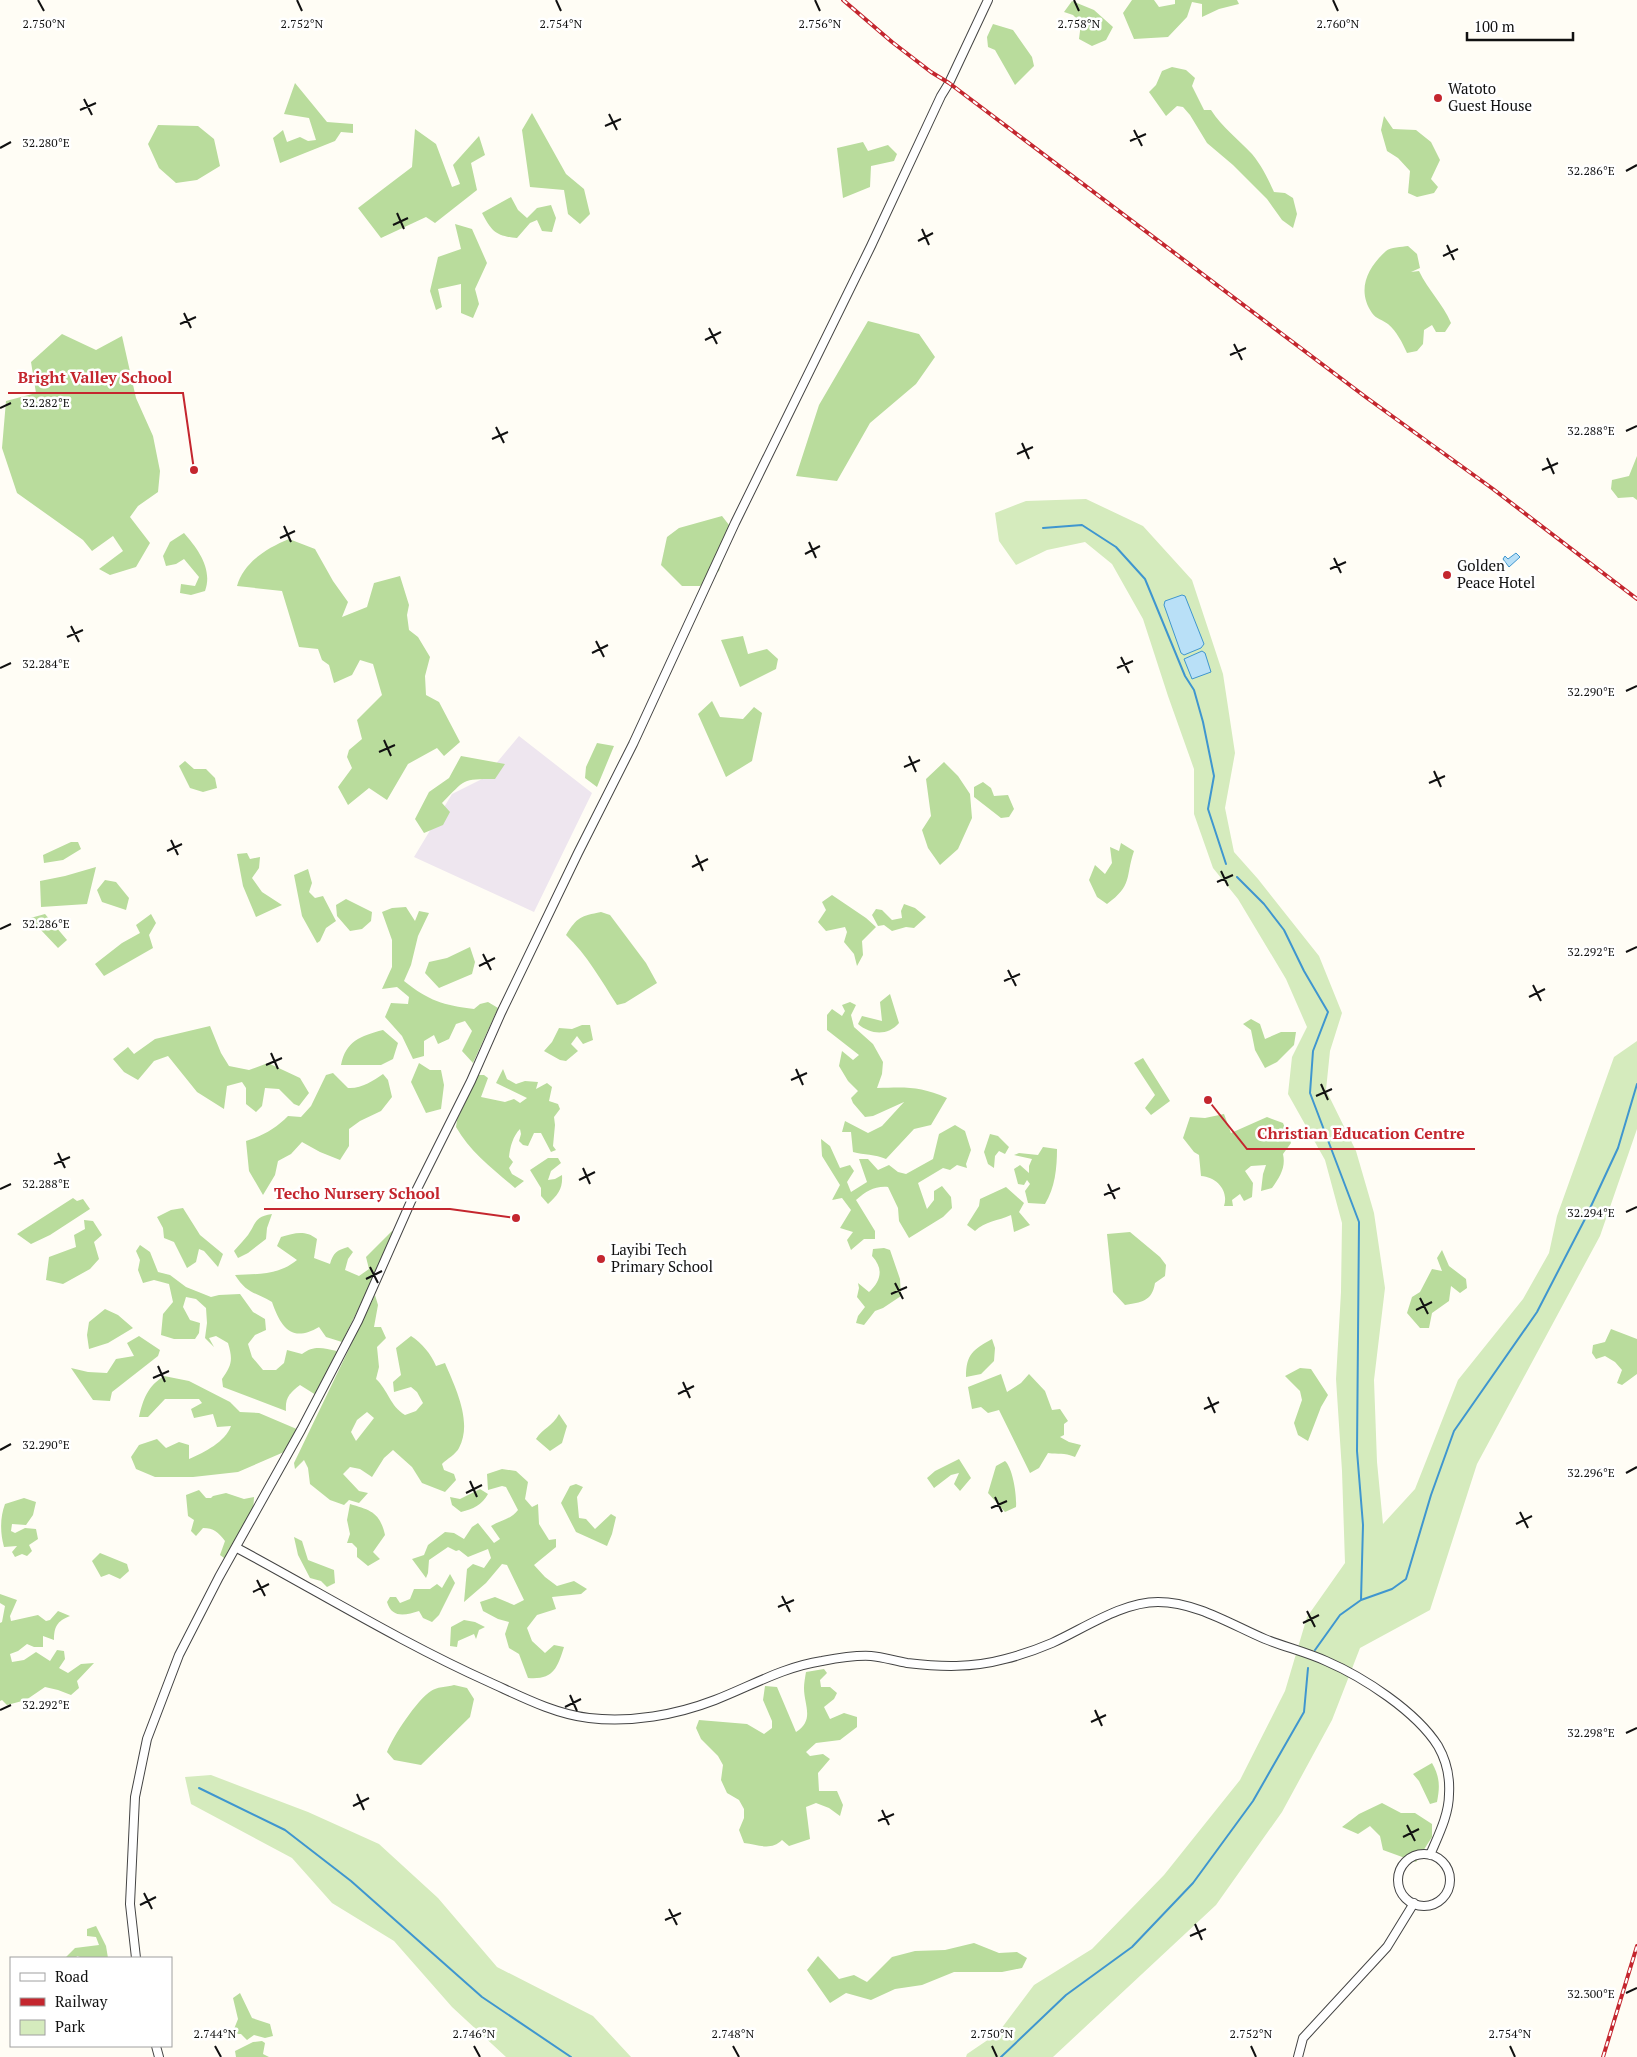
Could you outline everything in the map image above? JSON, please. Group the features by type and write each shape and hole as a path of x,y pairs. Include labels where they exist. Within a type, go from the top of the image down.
{"street":[{"path":"136,1957 131,1912 130,1869 135,1797 147,1738 158,1705 179,1655 358,1321 412,1199 479,1065 501,1013 633,744 735,523 872,246 941,96 988,0"},
{"path":"237,1548 450,1664 534,1702 589,1718 647,1718 670,1713 714,1701 780,1672 820,1661 872,1656 931,1666 967,1667 991,1663 1009,1659 1052,1643 1096,1620 1134,1606 1155,1602 1172,1603 1198,1610 1262,1638 1324,1660 1367,1682 1424,1728 1440,1748 1448,1775 1450,1797 1430,1855"},
{"path":"1425,1853 1430,1855 1438,1857 1447,1867 1450,1880 1446,1894 1437,1903 1423,1906 1410,1902 1401,1892 1398,1879 1402,1866 1412,1856 1425,1853"},
{"path":"1298,2057 1303,2038 1388,1947 1414,1903"}],"shaded area":[{"path":"519,736 592,793 534,912 414,857 452,794 484,778"}],"green space":[{"path":"1132,0 1154,0 1159,7 1175,4 1175,0 1237,0 1239,4 1219,9 1202,17 1202,4 1192,2 1187,17 1168,37 1134,39 1123,13"},
{"path":"1072,1 1094,10 1113,27 1106,40 1092,46 1079,39 1081,23 1073,15 1064,12"},
{"path":"993,24 1013,30 1032,57 1034,66 1015,85 995,50 988,47 987,37"},
{"path":"1172,67 1186,70 1195,78 1192,86 1204,110 1211,110 1252,154 1262,168 1274,192 1285,193 1293,198 1297,214 1293,228 1282,220 1267,199 1233,165 1207,143 1183,107 1177,106 1166,116 1149,92 1156,85 1162,71"},
{"path":"295,83 327,122 353,124 353,133 341,132 335,141 280,163 273,138 283,130 287,142 300,137 308,141 316,140 309,118 284,114"},
{"path":"532,113 566,174 584,189 590,214 580,224 568,214 564,190 530,187 522,130"},
{"path":"1384,116 1393,129 1416,130 1431,142 1440,160 1431,179 1438,187 1434,193 1417,197 1408,193 1410,171 1398,158 1387,151 1381,130"},
{"path":"158,125 198,126 214,139 220,166 197,180 176,183 159,168 148,144"},
{"path":"415,129 436,144 452,187 460,184 453,165 479,136 485,155 471,163 477,190 435,223 426,217 381,238 358,208 412,167"},
{"path":"863,142 868,151 888,145 897,154 894,161 871,166 870,187 843,198 837,148"},
{"path":"511,197 518,210 527,218 537,208 551,205 556,218 552,232 542,231 537,220 530,223 517,238 495,232 482,213"},
{"path":"455,224 472,229 487,263 475,289 479,304 473,318 461,313 461,284 438,289 442,307 436,310 430,291 438,257 461,249"},
{"path":"1408,246 1417,254 1420,268 1411,272 1419,271 1451,323 1445,332 1436,332 1432,325 1424,330 1423,344 1417,351 1407,353 1394,330 1372,313 1367,304 1365,287 1369,272 1386,251"},
{"path":"868,321 919,334 935,357 916,384 870,423 837,481 796,476 819,405"},
{"path":"62,334 96,350 122,336 136,398 153,436 160,471 158,492 138,506 130,517 150,543 136,567 110,575 99,569 123,551 113,536 92,551 83,540 17,493 2,448 6,401 36,393 31,362"},
{"path":"1637,456 1637,500 1633,497 1618,498 1611,489 1612,480 1629,476"},
{"path":"1086,499 1143,526 1192,580 1223,674 1235,753 1225,808 1234,852 1319,956 1342,1013 1330,1051 1326,1090 1356,1151 1374,1213 1385,1288 1374,1380 1377,1462 1383,1524 1415,1489 1458,1380 1523,1299 1549,1253 1557,1216 1614,1057 1637,1041 1637,1129 1600,1236 1477,1464 1430,1610 1360,1648 1332,1720 1282,1812 1216,1905 1053,2057 966,2057 967,2054 998,2033 1034,1985 1092,1949 1164,1875 1240,1780 1285,1691 1307,1617 1345,1563 1336,1379 1341,1292 1342,1223 1325,1160 1288,1094 1292,1057 1307,1027 1286,979 1238,899 1213,868 1194,814 1194,769 1143,619 1112,564 1085,542 1047,550 1016,565 999,541 995,513 1026,501"},
{"path":"722,516 733,530 719,571 700,586 682,586 661,565 667,537 679,528"},
{"path":"184,533 203,560 207,575 205,591 191,595 180,593 181,584 195,586 199,577 184,559 176,564 166,566 163,556 170,542"},
{"path":"289,539 315,549 333,581 348,602 342,617 367,607 374,583 400,576 409,605 407,615 409,630 418,637 430,657 425,676 426,695 439,702 460,742 444,756 437,748 408,764 387,800 369,788 348,805 338,787 352,768 347,757 349,750 362,739 357,720 382,695 373,664 360,660 352,675 334,683 329,665 322,660 318,649 299,647 282,591 237,586 240,577 257,557"},
{"path":"743,636 748,654 767,649 778,659 776,669 740,687 721,640"},
{"path":"712,701 720,717 743,719 754,707 762,713 752,761 726,777 698,714"},
{"path":"597,743 614,746 597,787 585,778 586,767"},
{"path":"461,756 505,764 495,779 470,780 460,785 442,803 450,812 443,825 424,833 415,819 429,792 449,778"},
{"path":"185,761 194,769 206,769 215,778 217,788 203,792 190,788 179,766"},
{"path":"944,762 958,776 970,794 972,818 958,849 940,865 928,848 922,830 931,816 926,779"},
{"path":"983,782 991,788 994,796 1008,795 1014,809 1009,817 1001,818 974,797 974,787"},
{"path":"71,842 78,842 81,849 63,860 44,863 43,855"},
{"path":"1121,843 1134,851 1125,886 1107,904 1097,897 1089,880 1095,865 1105,874 1112,863 1110,847 1119,851"},
{"path":"247,853 250,859 260,857 259,868 252,878 262,892 282,905 256,917 243,886 237,854"},
{"path":"96,867 87,904 41,907 40,881"},
{"path":"308,869 312,883 309,892 315,898 323,896 336,921 326,928 320,941 317,943 302,916 294,875"},
{"path":"105,880 116,882 129,898 126,910 102,902 97,890"},
{"path":"832,895 876,927 862,941 863,955 857,966 854,954 844,942 847,932 845,927 826,931 818,922 826,910 822,902"},
{"path":"346,899 372,912 371,921 362,929 350,931 337,916 336,905"},
{"path":"904,904 915,908 926,917 914,928 906,927 892,931 884,925 878,926 872,915 876,909 882,910 892,920 902,918 901,911"},
{"path":"406,907 415,921 419,911 429,913 418,936 411,965 404,981 429,998 445,1004 474,1009 480,1004 488,1002 498,1008 473,1063 462,1051 472,1031 465,1021 456,1024 449,1039 438,1044 434,1035 424,1041 424,1056 413,1059 402,1036 385,1017 391,1003 408,1004 409,997 397,987 382,989 392,967 392,940 382,912 392,908"},
{"path":"601,912 610,915 646,963 657,983 625,1003 617,1005 587,959 566,935 573,924 580,918"},
{"path":"45,914 67,940 58,948 40,929 24,930 23,920"},
{"path":"151,914 156,923 149,935 153,948 104,976 95,964 122,943 140,933 136,925"},
{"path":"470,947 475,962 472,974 439,988 425,973 429,962 447,958"},
{"path":"890,994 899,1023 895,1027 885,1032 874,1032 858,1024 862,1016 882,1021 880,1002"},
{"path":"850,1002 856,1005 851,1015 854,1027 873,1044 883,1062 882,1074 877,1088 913,1088 929,1091 947,1098 931,1125 914,1129 886,1159 853,1152 851,1132 842,1132 845,1121 868,1133 882,1126 904,1102 873,1116 865,1117 853,1103 851,1098 858,1091 848,1081 839,1066 842,1051 853,1060 859,1055 827,1030 827,1015 832,1009 842,1016 845,1011 842,1005"},
{"path":"1251,1019 1260,1024 1265,1039 1281,1032 1296,1032 1294,1045 1277,1062 1265,1068 1255,1050 1251,1030 1243,1024"},
{"path":"582,1025 590,1025 593,1040 583,1044 577,1036 571,1044 578,1051 566,1061 560,1060 544,1051 552,1042 559,1028 572,1029"},
{"path":"210,1026 221,1053 229,1066 249,1070 268,1063 300,1078 309,1093 299,1106 294,1104 279,1089 265,1088 262,1106 256,1112 246,1104 246,1088 242,1082 227,1086 224,1109 197,1092 168,1056 154,1061 138,1080 124,1072 113,1059 128,1047 134,1054 155,1039"},
{"path":"383,1030 398,1043 393,1059 381,1065 341,1065 346,1050 350,1045 361,1037"},
{"path":"1143,1058 1170,1101 1151,1115 1145,1108 1155,1095 1134,1063"},
{"path":"419,1063 430,1070 441,1070 444,1085 441,1109 426,1113 411,1082"},
{"path":"503,1069 507,1079 516,1084 525,1081 538,1082 536,1089 547,1083 552,1087 549,1101 558,1104 560,1109 554,1117 553,1146 556,1150 551,1152 541,1133 534,1133 528,1146 523,1145 519,1141 520,1129 515,1135 509,1157 513,1162 509,1168 512,1174 524,1181 515,1188 475,1153 456,1127 457,1120 478,1075 484,1075 488,1078 481,1097 505,1102 514,1099 520,1103 527,1098 496,1083"},
{"path":"333,1073 348,1088 362,1086 383,1074 388,1080 392,1097 381,1111 360,1121 349,1129 349,1146 340,1160 302,1142 291,1154 278,1161 275,1175 263,1195 249,1171 246,1141 269,1131 288,1116 301,1117 311,1106 326,1075"},
{"path":"1224,1114 1231,1133 1267,1117 1283,1123 1291,1143 1283,1154 1282,1172 1272,1188 1261,1191 1266,1165 1251,1166 1245,1171 1253,1183 1252,1197 1244,1201 1240,1194 1232,1200 1233,1206 1224,1206 1225,1195 1217,1182 1201,1176 1199,1155 1194,1152 1183,1138 1190,1117 1205,1118"},
{"path":"955,1125 965,1131 971,1150 966,1164 967,1168 957,1165 950,1170 943,1168 918,1183 927,1209 934,1200 934,1191 942,1186 951,1197 952,1208 943,1217 909,1238 899,1221 898,1208 888,1187 879,1187 871,1190 856,1200 875,1231 875,1239 864,1239 851,1250 847,1240 853,1232 840,1228 851,1210 842,1198 832,1200 840,1185 822,1156 821,1139 830,1146 840,1168 850,1165 854,1171 847,1182 851,1192 867,1182 859,1159 868,1159 878,1170 889,1165 898,1172 906,1174 933,1159 939,1134"},
{"path":"990,1134 998,1136 1009,1147 1005,1154 999,1151 995,1156 994,1168 988,1164 984,1152"},
{"path":"1043,1147 1057,1149 1053,1185 1045,1204 1028,1203 1025,1191 1030,1184 1027,1180 1024,1185 1018,1184 1014,1169 1020,1165 1029,1173 1032,1159 1014,1155 1019,1153 1038,1155"},
{"path":"548,1158 558,1158 561,1163 551,1171 548,1180 562,1175 562,1184 555,1198 548,1204 541,1196 541,1188 530,1170"},
{"path":"1006,1187 1024,1203 1019,1212 1030,1225 1014,1232 1011,1215 987,1223 975,1231 967,1225 979,1206 980,1199"},
{"path":"73,1198 77,1201 83,1199 90,1209 50,1235 31,1244 17,1234"},
{"path":"183,1208 200,1235 223,1254 218,1267 204,1251 199,1249 196,1262 187,1268 174,1242 164,1238 163,1228 157,1217 171,1210"},
{"path":"272,1214 267,1228 266,1239 238,1258 234,1251 257,1221 262,1217"},
{"path":"84,1220 93,1221 102,1235 94,1242 99,1259 90,1269 63,1284 46,1280 49,1257 76,1247 74,1235 85,1229"},
{"path":"392,1231 392,1240 342,1342 326,1337 319,1327 302,1334 289,1330 279,1319 272,1302 247,1289 235,1275 268,1273 290,1265 297,1260 277,1246 281,1237 300,1233 308,1234 317,1239 314,1258 330,1264 336,1252 348,1247 353,1252 348,1259 345,1270 359,1276 369,1269 366,1257"},
{"path":"1130,1232 1160,1257 1166,1265 1165,1276 1155,1283 1154,1289 1148,1298 1141,1302 1125,1305 1113,1292 1107,1234"},
{"path":"140,1245 150,1252 158,1272 170,1275 186,1287 211,1297 240,1294 253,1312 265,1319 266,1330 255,1335 248,1344 252,1357 263,1370 276,1370 284,1363 287,1350 302,1354 315,1348 337,1351 316,1395 300,1385 289,1396 286,1402 286,1411 223,1387 222,1379 231,1362 228,1343 216,1336 209,1338 214,1347 205,1338 206,1308 196,1299 186,1297 183,1307 190,1320 200,1323 199,1333 195,1339 174,1339 161,1335 163,1314 173,1302 169,1284 154,1280 143,1283 138,1270 140,1260 136,1251"},
{"path":"884,1248 890,1250 900,1279 901,1296 875,1311 864,1325 856,1323 858,1316 865,1307 857,1297 858,1283 869,1292 876,1284 880,1275 876,1261 872,1256 873,1249"},
{"path":"1442,1250 1449,1266 1466,1279 1467,1288 1460,1293 1451,1286 1449,1301 1432,1313 1429,1328 1420,1328 1407,1313 1412,1297 1420,1292 1432,1269 1442,1271 1437,1258"},
{"path":"375,1295 378,1305 374,1327 381,1327 386,1338 377,1347 379,1367 376,1379 392,1403 400,1411 405,1415 416,1411 423,1403 417,1392 411,1387 394,1392 393,1382 401,1375 396,1348 411,1336 426,1349 436,1366 445,1363 458,1394 463,1416 463,1438 459,1448 442,1464 444,1470 454,1474 456,1480 445,1492 422,1483 412,1467 393,1450 384,1458 372,1477 360,1469 350,1467 343,1474 359,1491 368,1493 359,1503 349,1500 344,1505 330,1500 310,1484 308,1468 304,1460 295,1469 294,1463","holes":["367,1412 374,1418 356,1441 351,1432 357,1420"]},
{"path":"105,1309 118,1315 133,1328 108,1343 89,1349 87,1335 89,1322"},
{"path":"1611,1329 1637,1339 1637,1374 1622,1385 1617,1383 1622,1370 1615,1362 1605,1356 1596,1359 1592,1353 1593,1345 1605,1342"},
{"path":"139,1336 160,1350 158,1356 112,1392 110,1401 93,1400 71,1368 88,1372 107,1373 116,1359 134,1356 127,1343"},
{"path":"992,1339 995,1348 994,1361 981,1374 966,1377 969,1358 975,1350"},
{"path":"1300,1368 1311,1369 1328,1395 1321,1407 1308,1441 1298,1435 1294,1423 1302,1400 1300,1391 1285,1376"},
{"path":"1001,1374 1007,1392 1021,1383 1029,1374 1045,1391 1052,1410 1060,1409 1068,1421 1064,1424 1064,1435 1060,1437 1081,1445 1075,1457 1048,1453 1039,1468 1030,1473 999,1410 988,1413 981,1407 972,1409 968,1387"},
{"path":"164,1376 189,1381 230,1402 240,1412 259,1413 299,1430 284,1452 238,1472 193,1477 155,1477 136,1469 131,1457 139,1445 157,1439 166,1448 179,1442 189,1445 189,1459 208,1450 219,1442 231,1426 217,1427 213,1414 194,1418 191,1409 202,1403 199,1399 165,1399 148,1417 139,1417 142,1404 150,1389"},
{"path":"559,1414 567,1426 562,1443 550,1451 536,1439 554,1422"},
{"path":"959,1459 971,1478 960,1491 954,1484 959,1473 951,1475 934,1488 927,1478 935,1471"},
{"path":"1005,1461 1012,1476 1016,1507 1005,1512 988,1493 996,1466"},
{"path":"502,1469 516,1471 528,1482 525,1499 532,1507 538,1504 539,1524 549,1540 556,1539 556,1547 534,1565 557,1586 574,1581 587,1589 581,1594 552,1597 556,1609 537,1615 527,1628 532,1641 545,1653 554,1645 564,1647 553,1672 543,1677 528,1678 519,1654 509,1648 505,1634 509,1622 498,1619 483,1611 480,1602 495,1597 514,1605 524,1600 507,1565 502,1564 486,1583 464,1602 467,1569 473,1564 484,1568 491,1558 488,1549 468,1557 459,1550 456,1551 448,1547 429,1560 426,1578 412,1559 424,1555 428,1545 445,1532 454,1533 464,1539 472,1527 478,1523 494,1543 500,1539 491,1526 509,1518 518,1510 506,1487 502,1486 488,1490 487,1474"},
{"path":"576,1484 583,1487 577,1497 579,1518 586,1519 595,1529 611,1514 616,1517 607,1546 576,1532 561,1503 570,1486"},
{"path":"480,1489 488,1494 477,1506 461,1512 452,1505 450,1497 460,1499"},
{"path":"199,1490 206,1498 226,1493 244,1499 254,1497 253,1513 228,1561 220,1555 225,1541 218,1533 203,1528 196,1536 191,1531 194,1520 188,1516 186,1495"},
{"path":"24,1498 36,1502 33,1515 26,1525 12,1524 11,1531 15,1533 25,1528 36,1529 38,1539 29,1545 32,1551 27,1556 22,1554 15,1557 12,1552 17,1546 4,1547 1,1520 5,1504"},
{"path":"350,1504 369,1510 377,1517 383,1527 385,1535 373,1552 380,1559 368,1566 357,1557 357,1548 352,1543 347,1543 350,1534 347,1520"},
{"path":"294,1537 302,1541 308,1560 334,1570 335,1583 327,1587 321,1581 310,1578 298,1555"},
{"path":"100,1553 127,1564 129,1571 120,1579 109,1574 101,1577 92,1561"},
{"path":"450,1574 455,1583 439,1615 432,1622 423,1618 419,1611 400,1614 392,1611 389,1607 387,1602 390,1597 396,1597 400,1603 410,1599 414,1589 430,1589 437,1584 442,1588"},
{"path":"0,1594 17,1600 10,1616 11,1621 38,1615 46,1621 50,1620 58,1611 70,1616 57,1625 54,1640 43,1636 43,1647 34,1647 27,1644 10,1654 12,1662 24,1660 36,1652 50,1661 57,1650 64,1651 65,1659 59,1668 68,1673 81,1664 94,1663 77,1681 79,1688 71,1695 45,1687 26,1700 7,1705 2,1700 0,1701 0,1623 2,1622 5,1606 0,1603"},
{"path":"464,1620 475,1622 485,1627 479,1630 476,1639 474,1634 458,1641 457,1647 450,1646 451,1627"},
{"path":"824,1669 827,1673 820,1680 821,1687 830,1687 837,1693 834,1699 824,1707 830,1719 844,1713 857,1717 857,1727 840,1740 816,1743 806,1752 810,1756 823,1754 830,1759 818,1773 819,1791 837,1791 843,1805 840,1816 829,1808 816,1803 806,1807 810,1839 789,1846 782,1840 769,1846 744,1843 739,1830 744,1818 744,1809 739,1800 727,1793 721,1780 723,1765 718,1756 701,1739 696,1728 699,1720 747,1724 764,1734 772,1728 772,1721 763,1700 765,1686 777,1687 796,1732 802,1727 807,1717 804,1694 806,1672"},
{"path":"454,1685 467,1688 474,1699 470,1717 421,1765 394,1760 387,1752 400,1728 413,1710 433,1690"},
{"path":"1432,1763 1437,1773 1439,1787 1437,1802 1430,1804 1419,1781 1413,1774"},
{"path":"211,1775 308,1812 379,1844 438,1898 497,1967 593,2016 631,2057 506,2057 452,2007 394,1941 332,1903 292,1858 191,1804 185,1777"},
{"path":"1382,1803 1401,1813 1415,1813 1432,1824 1432,1837 1416,1862 1383,1850 1380,1836 1370,1826 1358,1834 1342,1827 1359,1814"},
{"path":"96,1926 106,1946 108,1957 66,1957 75,1948 99,1945 96,1937 87,1936 87,1929"},
{"path":"974,1943 999,1953 1017,1952 1027,1958 1022,1968 1002,1972 954,1972 922,1985 895,1989 871,2000 846,1993 830,2003 807,1970 818,1956 839,1979 854,1975 867,1982 892,1957 915,1951 945,1950"},
{"path":"240,1993 252,2018 270,2024 273,2036 265,2038 254,2035 247,2040 241,2034 232,2034 238,2019 233,1998"},
{"path":"262,2041 265,2043 263,2054 269,2057 236,2057 235,2051 253,2042"}],"water":[{"path":"1516,553 1520,557 1509,567 1503,559 1505,556 1508,559"},
{"path":"1182,595 1185,596 1204,644 1201,648 1184,655 1181,653 1164,605 1165,601"},
{"path":"1202,651 1205,653 1211,672 1192,679 1184,659"}],"waterway":[{"path":"1043,528 1082,525 1116,547 1145,579 1185,676 1194,690 1203,722 1214,776 1208,809 1226,864"},
{"path":"1237,877 1264,904 1284,930 1304,971 1328,1012 1313,1051 1310,1093 1359,1222 1357,1451 1363,1525 1361,1600"},
{"path":"1315,1650 1340,1615 1361,1600 1392,1589 1406,1579 1431,1495 1454,1431 1537,1312 1585,1219 1618,1148 1637,1084"},
{"path":"1001,2057 1066,1995 1132,1947 1193,1883 1253,1801 1304,1712 1308,1668"},
{"path":"199,1788 285,1830 351,1881 482,1997 571,2057"}],"railway":[{"path":"843,0 931,72 949,83 1367,398 1493,489 1637,599"},
{"path":"1603,2057 1637,1946"}],"place":[{"name":"Watoto Guest House","path":"1438,98"},
{"name":"Bright Valley School","path":"194,470"},
{"name":"Golden Peace Hotel","path":"1447,575"},
{"name":"Christian Education Centre","path":"1208,1100"},
{"name":"Techo Nursery School","path":"516,1218"},
{"name":"Layibi Tech Primary School","path":"601,1259"}]}
